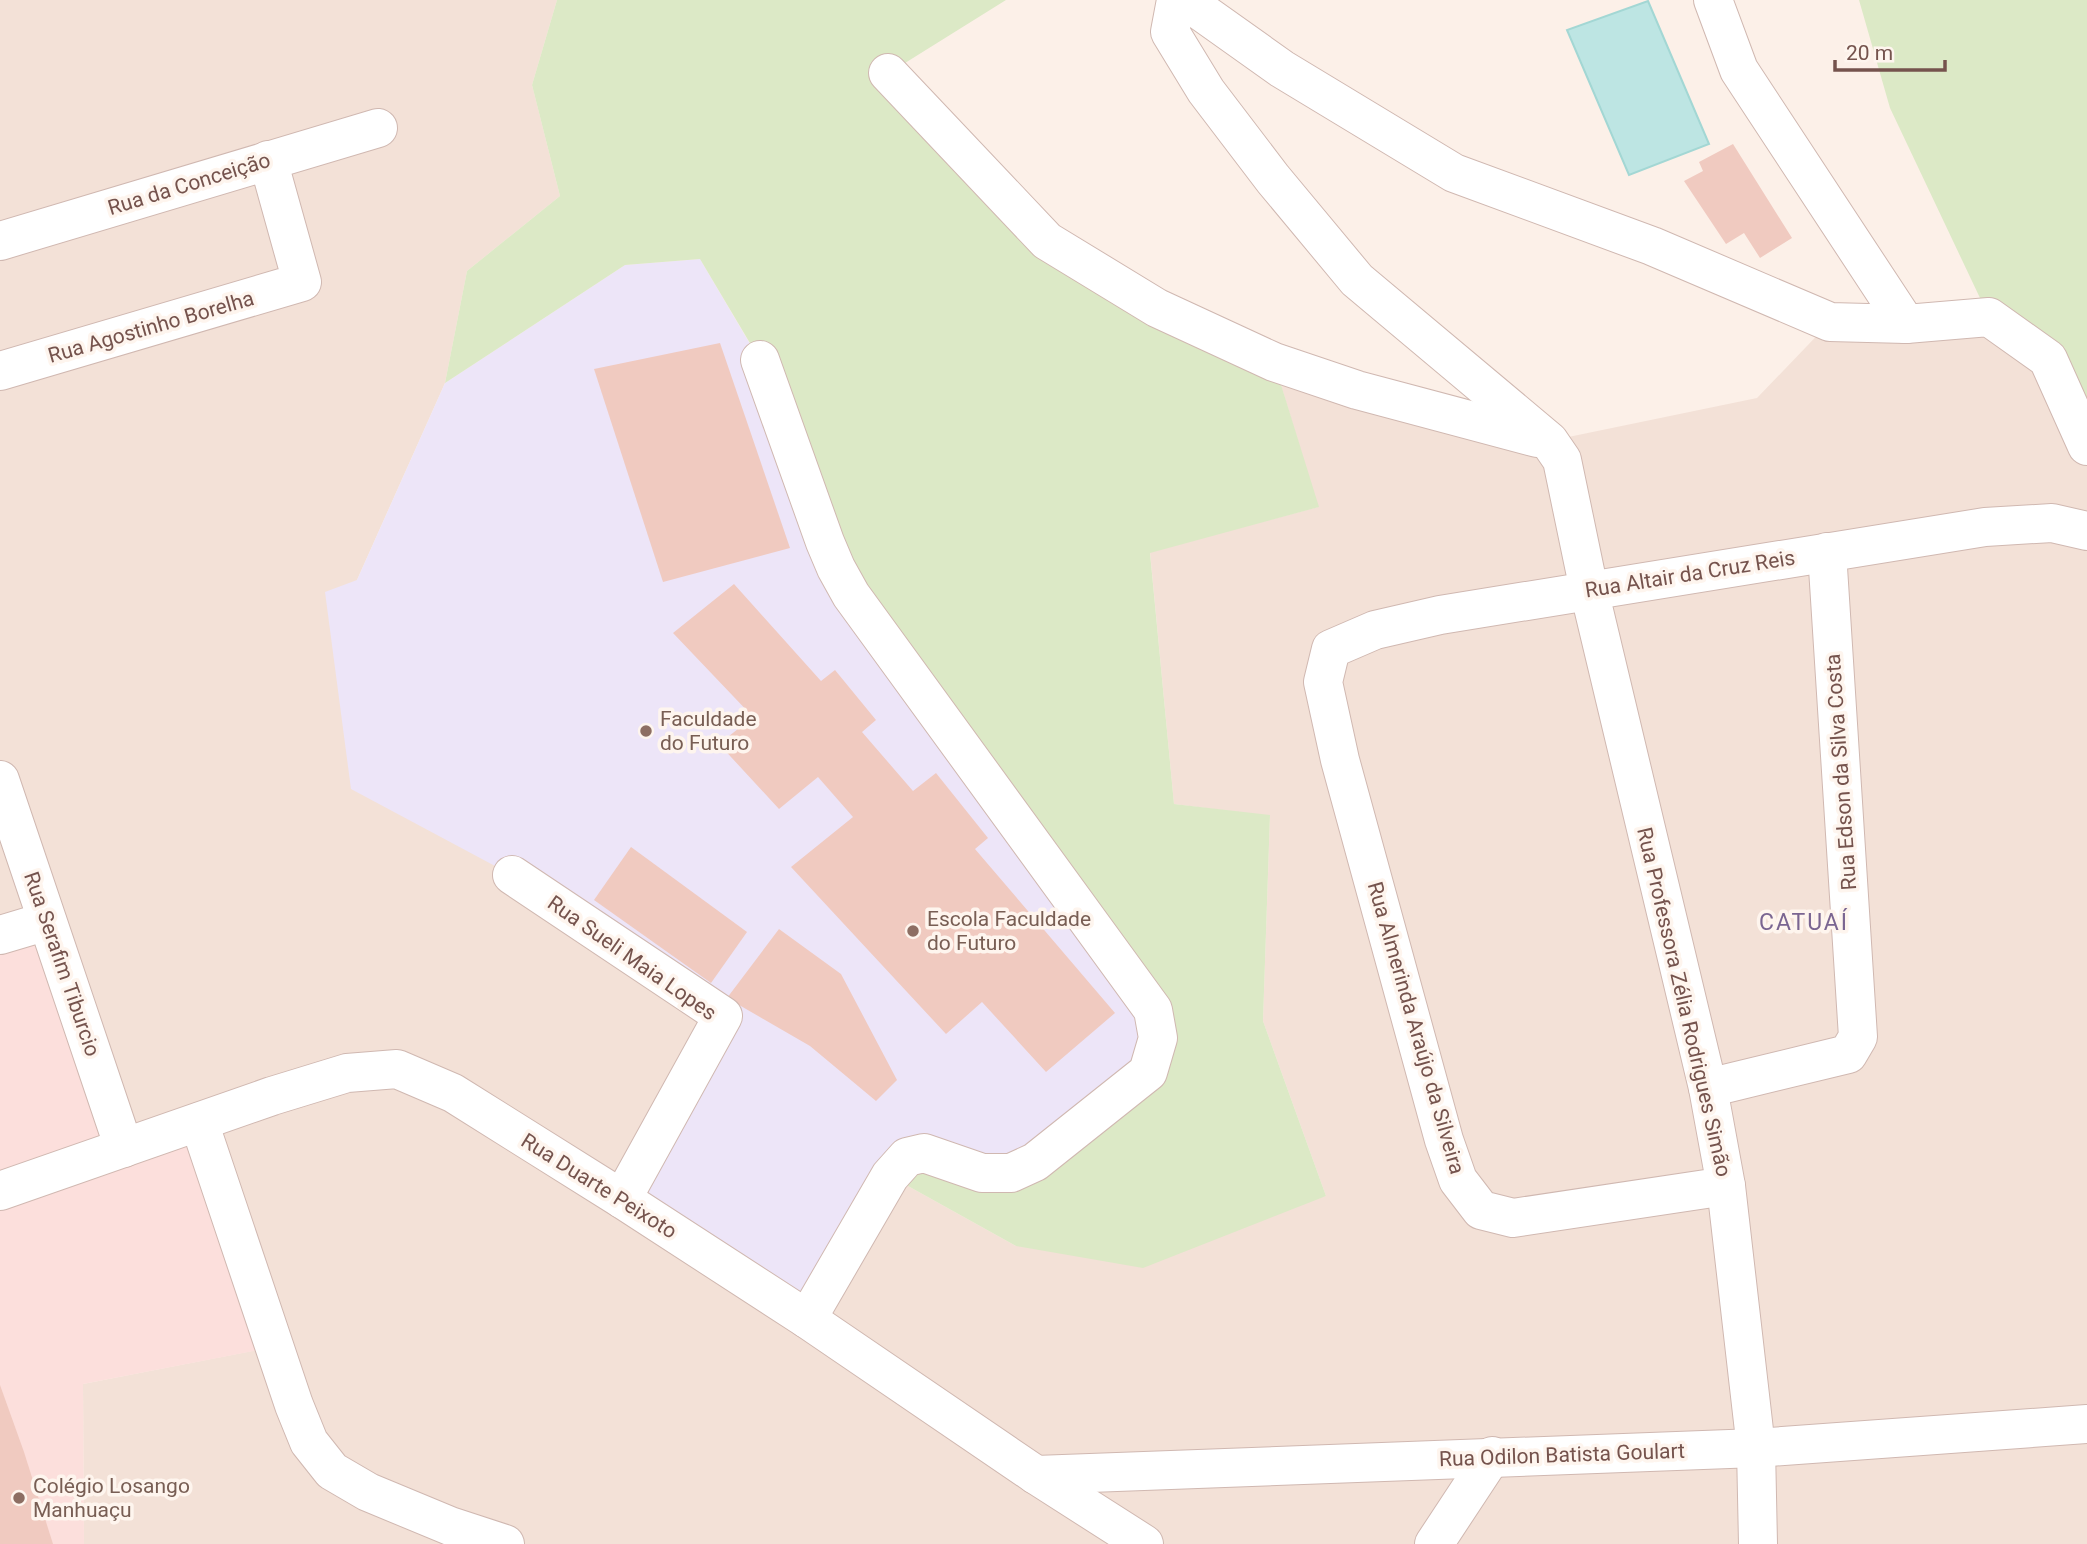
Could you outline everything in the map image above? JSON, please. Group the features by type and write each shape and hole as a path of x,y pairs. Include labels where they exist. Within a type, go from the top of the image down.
{"street":[{"path":"1176,0 1170,32 1206,92 1267,172 1357,280 1549,441"},
{"path":"1185,0 1282,69 1454,173 1652,246 1830,322 1906,324 1989,317 2048,359 2087,446"},
{"path":"1713,0 1739,70 1906,324"},
{"path":"888,73 1047,241 1157,308 1274,362 1357,390 1549,441"},
{"name":"Rua da Conceição","path":"0,241 378,128"},
{"name":"Rua Agostinho Borelha","path":"0,371 302,282 268,160"},
{"path":"760,360 835,568 851,595 1153,1010 1158,1038 1148,1072 1035,1162 1010,1173 982,1173 924,1153 907,1157 890,1176 807,1319"},
{"name":"Rua Professora Zélia Rodrigues Simão","path":"1549,441 1562,460 1589,590 1708,1088 1726,1186 1756,1448 1759,1544"},
{"name":"Rua Altair da Cruz Reis","path":"1323,682 1331,649 1375,630 1440,615 1984,527 2052,523 2087,531"},
{"name":"Rua Edson da Silva Costa","path":"1708,1088 1848,1054 1858,1037 1827,552"},
{"name":"Rua Almerinda Araújo da Silveira","path":"1323,682 1340,760 1444,1140 1458,1180 1481,1210 1513,1218 1726,1186"},
{"name":"Rua Serafim Tiburcio","path":"0,780 124,1148"},
{"name":"Rua Sueli Maia Lopes","path":"512,875 723,1016 622,1199"},
{"path":"0,935 47,921"},
{"name":"Rua Duarte Peixoto","path":"0,1191 272,1096 347,1073 397,1069 453,1093 622,1199 1144,1544"},
{"path":"199,1122 294,1405 309,1442 332,1471 368,1492 450,1526 505,1544"},
{"name":"Rua Odilon Batista Goulart","path":"1036,1475 1756,1448 2087,1424"},
{"path":"1434,1544 1492,1457"}],"shaded area":[{"path":"0,0 557,0 532,85 560,196 467,271 445,383 357,580 512,875 723,1016 890,1176 1016,1246 1326,1196 1263,1021 1270,816 1174,804 1150,552 1318,507 1274,362 1549,441 1757,398 1830,322 1989,317 2048,359 2087,446 2087,1544 84,1544 83,1384 273,1347 124,1148 0,935"},
{"name":"Faculdade do Futuro","path":"700,259 1158,1038 1035,1162 924,1153 807,1319 622,1199 723,1016 512,875 351,789 325,592 357,580 445,383 625,265"},
{"path":"47,921 124,1147 199,1122 274,1347 83,1384 84,1544 0,1544 0,935"}],"green space":[{"path":"557,0 1006,0 889,73 1047,241 1274,362 1319,507 1150,553 1174,804 1270,815 1263,1021 1326,1196 1143,1268 1016,1246 890,1176 907,1157 1011,1173 1158,1038 851,595 760,360 700,259 625,265 445,383 467,271 560,196 532,85"},
{"path":"1859,0 2087,0 2087,446 2048,359 1989,317 1890,108"}],"water":[{"path":"1648,1 1709,144 1629,175 1567,30"}],"building":[{"path":"1733,144 1792,238 1760,258 1744,233 1726,244 1684,181 1703,171 1699,162"},
{"path":"720,343 790,548 663,582 594,369"},
{"path":"734,584 821,681 835,670 876,720 862,732 913,791 936,773 988,838 975,849 1115,1013 1046,1072 982,1002 946,1034 791,867 853,817 818,777 779,809 719,744 753,717 673,633"},
{"path":"631,847 747,932 711,983 594,900"},
{"path":"779,929 841,974 897,1080 876,1101 810,1046 727,998"},
{"name":"Colégio Losango Manhuaçu","path":"0,1385 24,1452 53,1544 0,1544"}],"place":[{"name":"Faculdade do Futuro","path":"646,731"},
{"name":"Escola Faculdade do Futuro","path":"913,931"},
{"name":"Colégio Losango Manhuaçu","path":"19,1498"}],"district":[{"name":"CATUAÍ","path":"1804,922"}]}
